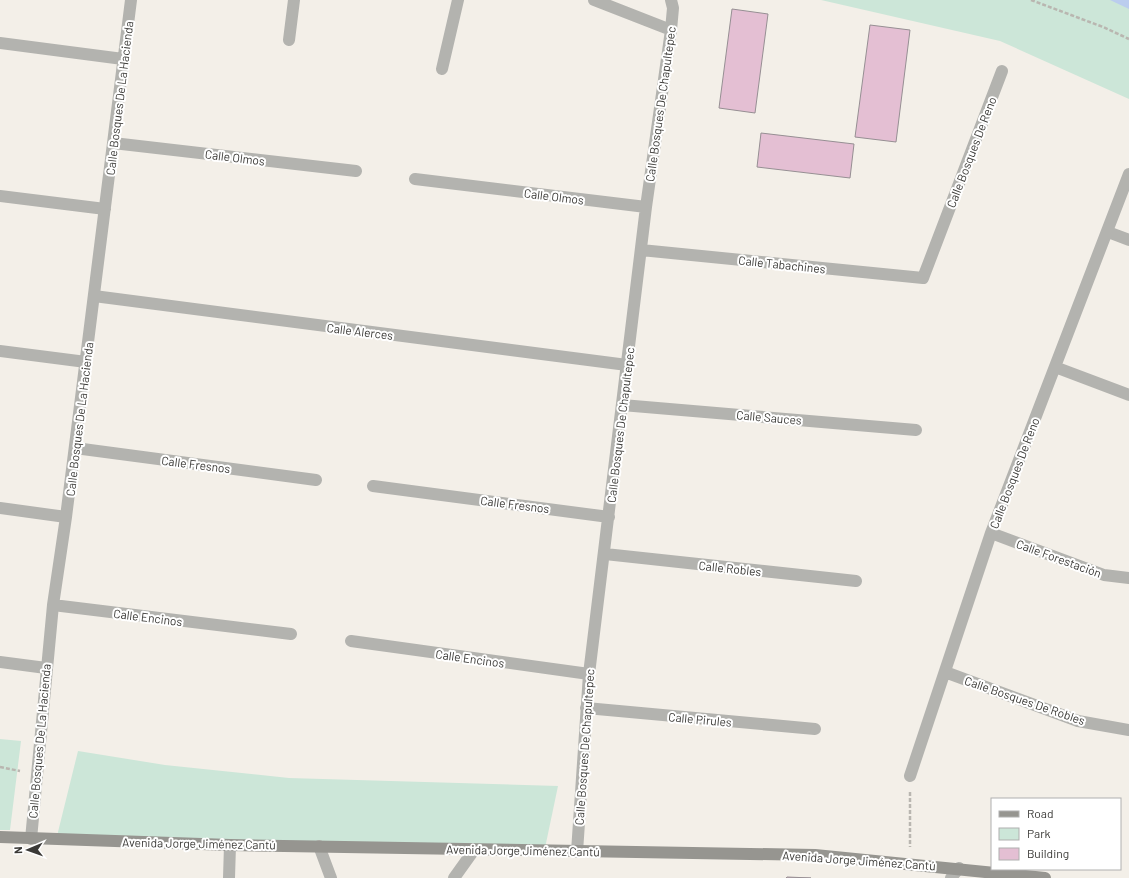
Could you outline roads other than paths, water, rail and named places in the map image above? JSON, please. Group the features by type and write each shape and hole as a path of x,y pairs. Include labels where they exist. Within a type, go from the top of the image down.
{"main road":[{"name":"Avenida Jorge Jiménez Cantú","path":"0,837 474,850 815,855 959,868 1017,877 1045,878"}],"street":[{"name":"Calle Bosques De La Hacienda","path":"31,839 53,605 75,448 131,0"},
{"path":"289,40 294,0"},
{"path":"442,69 458,0"},
{"path":"594,0 671,30"},
{"name":"Calle Bosques De Chapultepec","path":"576,852 589,674 605,554 646,207 671,30 673,8 671,0"},
{"path":"0,44 123,59"},
{"name":"Calle Bosques De Reno","path":"923,278 1002,71"},
{"name":"Calle Olmos","path":"113,142 356,171"},
{"name":"Calle Bosques De Reno","path":"910,776 991,533 1108,232 1129,174"},
{"name":"Calle Olmos","path":"415,179 646,207"},
{"path":"0,196 104,210"},
{"path":"1108,232 1129,240"},
{"name":"Calle Tabachines","path":"641,250 923,278"},
{"name":"Calle Alerces","path":"94,296 627,365"},
{"path":"0,351 86,362"},
{"path":"1055,367 1129,395"},
{"name":"Calle Sauces","path":"622,405 916,430"},
{"name":"Calle Fresnos","path":"75,448 316,480"},
{"name":"Calle Fresnos","path":"373,486 609,517"},
{"path":"0,508 66,516"},
{"name":"Calle Forestación","path":"991,533 1104,575 1129,578"},
{"name":"Calle Robles","path":"605,554 856,582"},
{"name":"Calle Encinos","path":"53,605 291,634"},
{"name":"Calle Encinos","path":"351,641 589,674"},
{"path":"0,662 46,668"},
{"name":"Calle Bosques De Robles","path":"945,672 1078,721 1129,730"},
{"name":"Calle Pirules","path":"586,708 815,729"},
{"path":"229,878 230,844"},
{"path":"319,846 331,878"},
{"path":"454,878 474,850"},
{"path":"951,878 959,868"}],"water":[{"path":"1110,0 1129,0 1129,9"}]}
